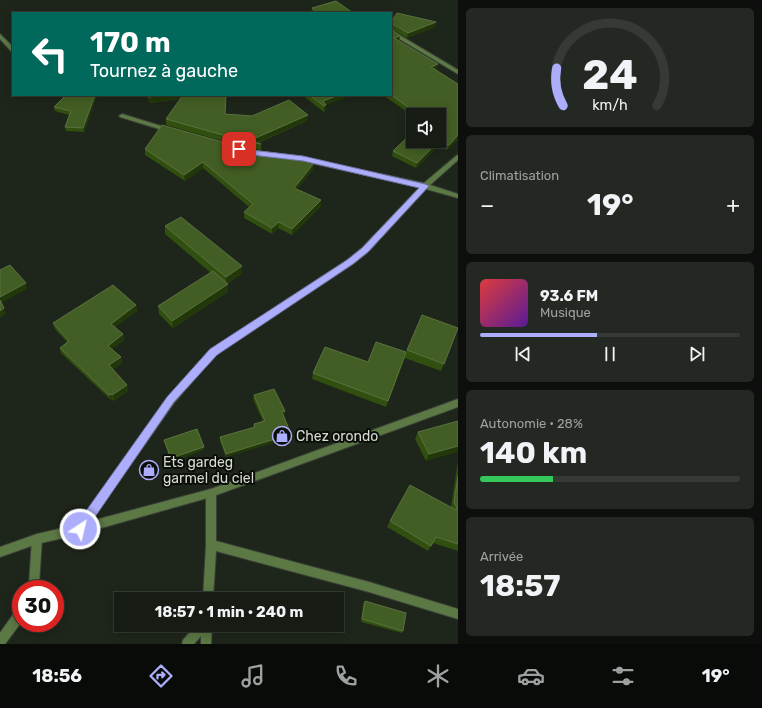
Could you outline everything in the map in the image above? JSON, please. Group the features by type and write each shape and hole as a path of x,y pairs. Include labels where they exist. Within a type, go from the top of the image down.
{"street":[{"path":"392,33 458,72"},
{"path":"0,36 12,49"},
{"path":"122,116 173,131"},
{"path":"280,155 425,186 458,196"},
{"path":"80,529 171,400 213,352 350,262 365,250 425,186 458,157"},
{"path":"0,552 37,539 80,529 212,493 458,403"},
{"path":"208,592 212,493"},
{"path":"34,580 37,539"},
{"path":"211,545 369,587 458,614"},
{"path":"0,642 12,626"},
{"path":"187,644 197,632"},
{"path":"206,644 207,632"}],"building":[{"path":"336,1 352,12 317,12 312,8"},
{"path":"397,13 436,22 408,33 392,24 392,20"},
{"path":"392,30 400,36 394,38 438,64 431,67 458,84 458,135 449,145 446,144 446,108 409,108 392,96"},
{"path":"65,96 95,96 83,128 65,127 71,111 54,107"},
{"path":"182,96 226,96 225,114 252,116 289,100 308,115 251,140 261,144 251,143 166,119"},
{"path":"310,96 336,96 323,101 326,105 324,106"},
{"path":"162,125 251,150 291,155 314,163 294,188 321,200 292,229 279,222 272,228 244,212 253,204 203,162 184,175 145,149"},
{"path":"406,139 406,148 432,148 417,163 393,151"},
{"path":"181,217 242,266 226,277 165,226"},
{"path":"10,265 26,283 0,297 0,270"},
{"path":"213,271 228,284 172,321 158,306"},
{"path":"113,285 136,305 111,324 123,334 108,346 121,357 109,365 127,385 112,395 109,395 60,348 69,341 53,323"},
{"path":"0,300 4,308 0,311"},
{"path":"422,315 458,328 444,364 407,350"},
{"path":"376,342 406,352 388,401 313,373 325,347 368,362"},
{"path":"274,389 285,411 282,412 291,434 226,454 220,437 255,427 254,424 265,421 254,395"},
{"path":"458,421 458,446 429,454 418,432"},
{"path":"197,429 204,447 171,458 164,440"},
{"path":"458,476 458,511 454,502"},
{"path":"410,485 458,511 458,544 436,537 431,546 390,521"},
{"path":"365,601 406,613 403,631 362,619"}],"place":[{"name":"Chez orondo","path":"282,436"},
{"name":"Ets gardeg garmel du ciel","path":"149,470"}],"route":[{"path":"80,529 171,400 213,352 350,262 365,250 425,186 303,159 239,149"}]}
